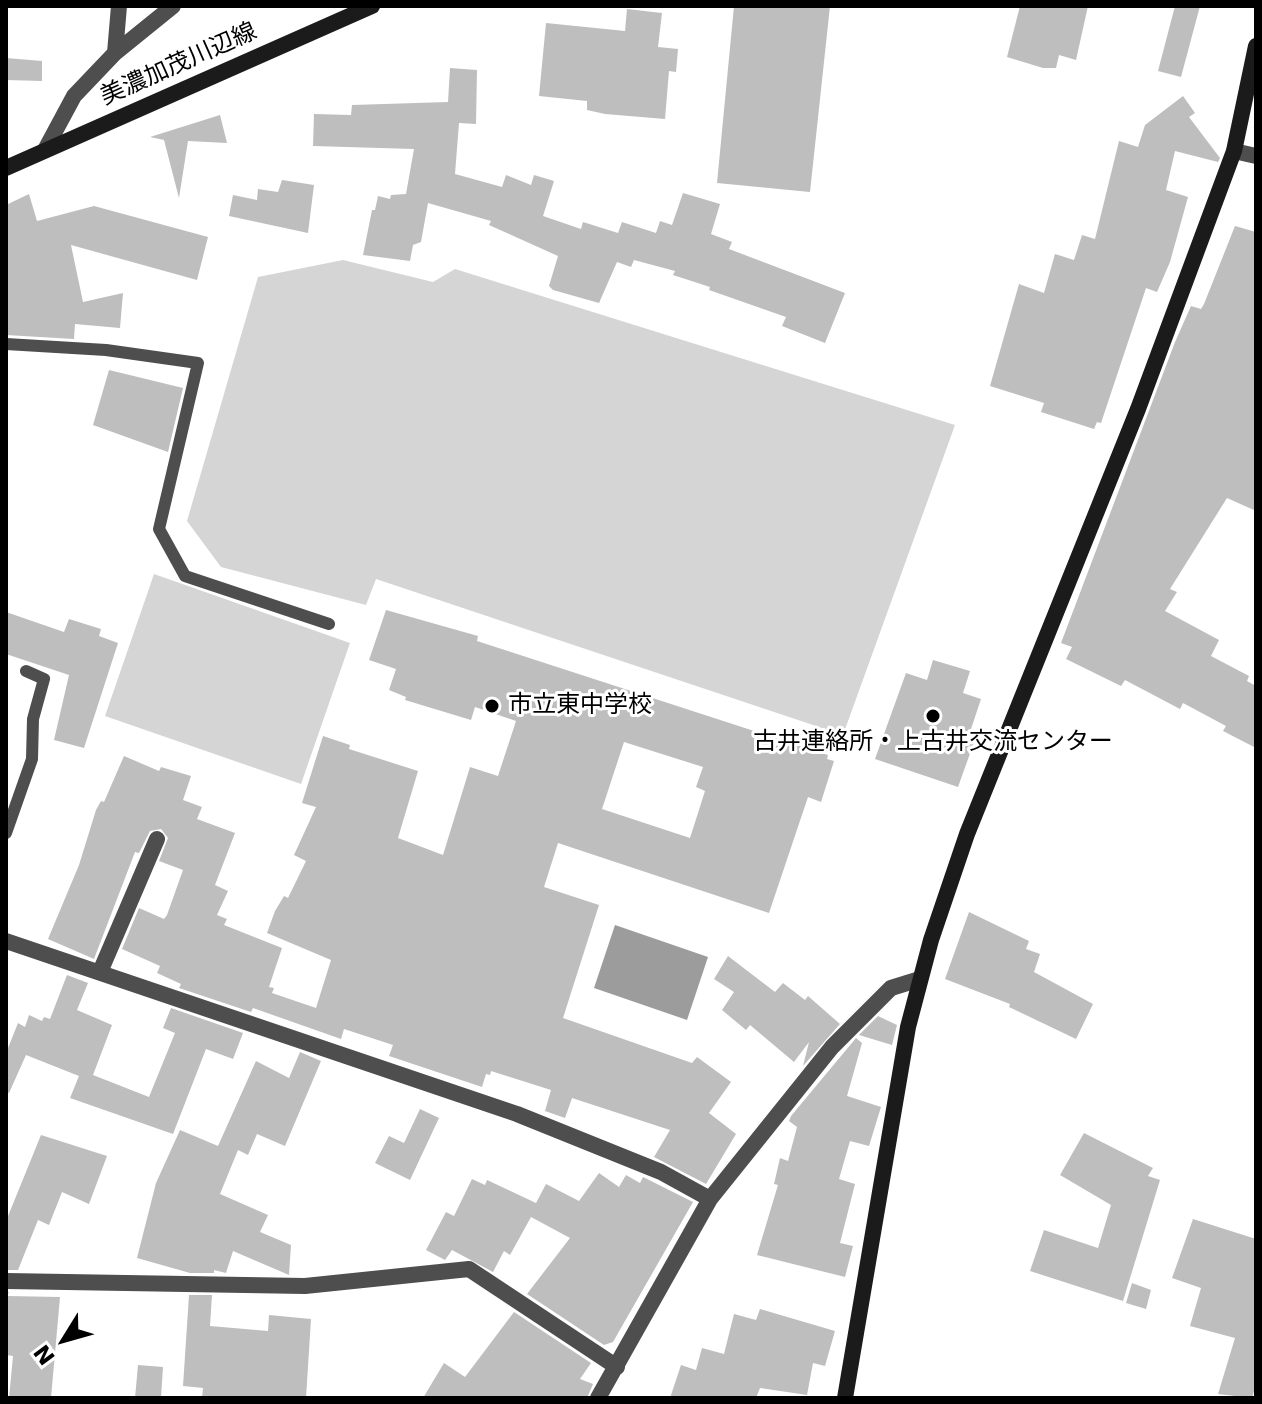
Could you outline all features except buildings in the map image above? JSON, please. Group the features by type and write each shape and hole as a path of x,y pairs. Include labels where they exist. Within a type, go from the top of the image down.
{"street":[{"path":"115,53 119,6"},
{"path":"45,150 74,96 115,53 173,6"},
{"name":"美濃加茂川辺線","path":"6,168 372,6"},
{"path":"845,1398 869,1242 908,1027 920,979 967,834 1138,409 1234,151 1256,46"},
{"path":"1234,151 1256,156"},
{"path":"100,972 157,839"},
{"path":"6,941 517,1114 661,1172 710,1199"},
{"path":"598,1398 710,1199 832,1047 891,988 920,979"},
{"path":"6,1281 305,1286 469,1269 617,1367"}],"lane":[{"path":"6,344 106,350 198,363 159,529 185,576 329,624"},
{"path":"6,833 32,759 33,719 44,679 26,671"}],"shaded area":[{"path":"343,260 433,282 455,269 955,425 843,735 376,579 366,605 221,567 187,521 258,277"},
{"path":"154,574 350,643 301,784 105,716"},
{"path":"615,925 708,957 687,1020 594,988"}],"place":[{"name":"市立東中学校","path":"492,706"},
{"name":"古井連絡所・上古井交流センター","path":"933,716"}]}
